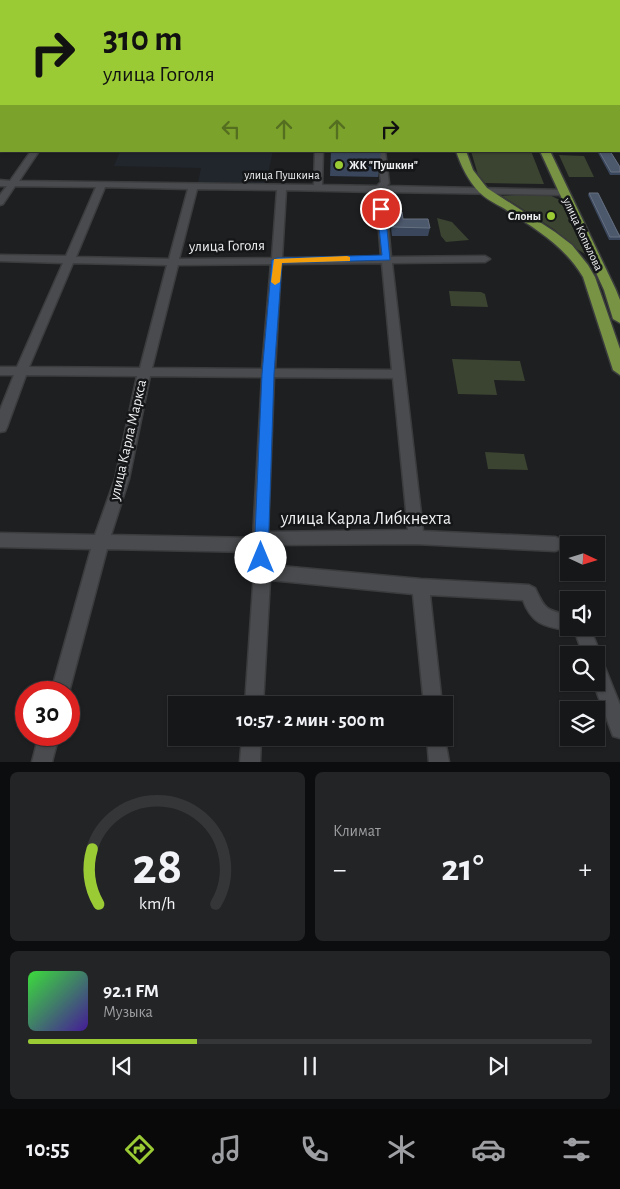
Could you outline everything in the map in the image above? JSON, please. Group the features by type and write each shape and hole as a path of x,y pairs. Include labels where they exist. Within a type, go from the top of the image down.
{"main road":[{"path":"462,152 468,170 483,190"},
{"name":"улица Копылова","path":"545,152 610,290 620,318"},
{"name":"улица Копылова","path":"483,190 551,234 582,264 589,276 620,370"}],"street":[{"path":"0,202 34,152"},
{"path":"318,188 319,152"},
{"path":"381,152 385,183 380,188 416,537"},
{"name":"улица Пушкина","path":"0,183 564,192"},
{"path":"0,426 68,260 102,184"},
{"name":"улица Карла Маркса","path":"63,681 100,544 122,480 144,374 172,262 194,186"},
{"path":"255,696 262,572 260,545 268,374 282,188"},
{"name":"улица Гоголя","path":"0,258 172,262 387,258 485,259"},
{"path":"0,371 144,374 398,374"},
{"name":"улица Карла Либкнехта","path":"0,540 100,544 260,545 269,538 416,537 555,544"},
{"path":"262,572 421,587 529,593 532,608 540,615 560,621"},
{"path":"421,587 432,696"},
{"path":"605,690 620,729"},
{"path":"42,762 46,746"},
{"path":"250,762 251,746"},
{"path":"437,746 438,762"}],"shaded area":[{"path":"120,152 273,152 266,183 198,182 201,168 114,166"}],"green space":[{"path":"471,152 531,152 544,184 485,183 478,175"},
{"path":"559,155 584,156 594,177 569,177"},
{"path":"545,193 560,200 585,254 575,248 555,230 502,196"},
{"path":"437,218 452,222 469,240 446,242 441,236"},
{"path":"449,291 481,292 485,294 488,307 451,306"},
{"path":"452,359 520,361 525,381 494,380 497,395 458,394"},
{"path":"485,452 524,454 528,470 488,469"}],"building":[{"path":"600,152 611,152 620,167 620,172 611,172"},
{"path":"589,193 598,193 620,237 610,237"},
{"path":"391,212 402,212 403,219 428,219 430,228 393,227"}],"slow traffic":[{"path":"275,282 277,260 347,259"}],"place":[{"name":"ЖК \"Пушкин\"","path":"339,165"},
{"name":"Слоны","path":"551,216"}],"route":[{"path":"261,558 268,374 277,260 387,258 381,209"}]}
